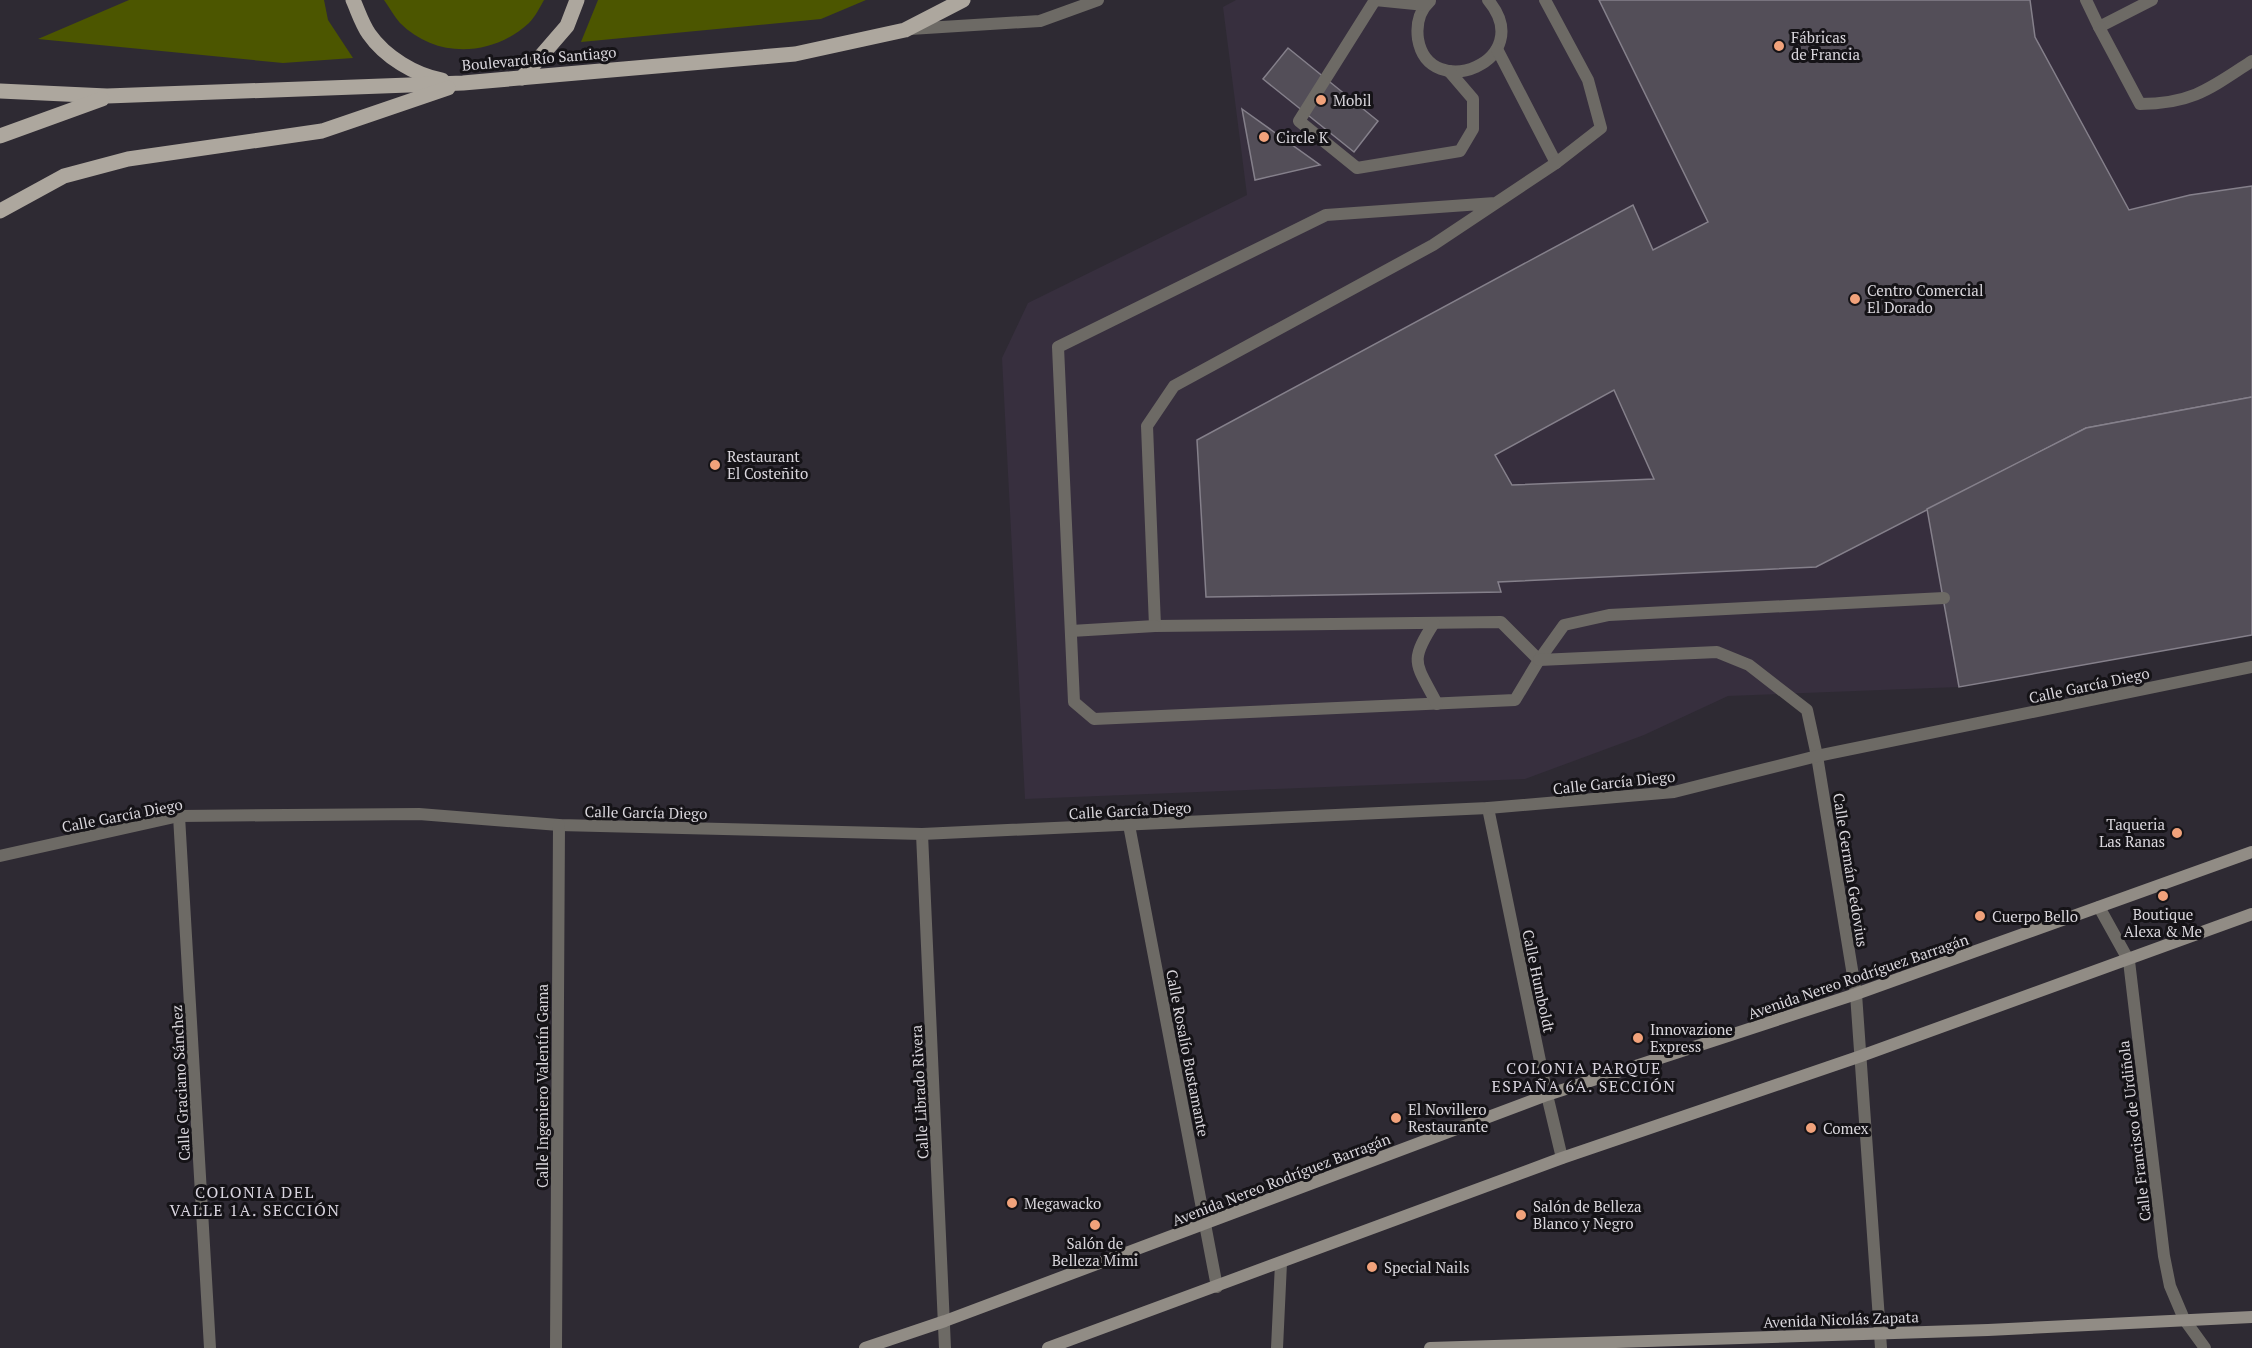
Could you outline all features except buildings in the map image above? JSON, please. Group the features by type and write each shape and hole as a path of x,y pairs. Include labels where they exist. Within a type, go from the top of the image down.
{"main road":[{"path":"352,0 369,34 396,61 431,78 463,83"},
{"path":"522,78 567,26 577,0"},
{"name":"Boulevard Río Santiago","path":"0,91 107,96 463,83 795,54 905,30 963,0"},
{"path":"0,211 64,176 128,159 322,131 463,83"},
{"name":"Boulevard Río Santiago","path":"0,136 107,96"}],"street":[{"path":"905,30 1040,21 1098,0"},
{"path":"1375,0 1428,3 1419,18 1419,45 1426,57 1449,71 1473,99 1473,129 1460,151 1357,168 1299,121 1375,0"},
{"path":"1449,71 1463,72 1477,68 1497,50 1501,22 1496,9 1488,0"},
{"path":"1155,626 1147,426 1174,386 1433,245 1556,163 1601,128 1588,80 1545,0"},
{"path":"2086,0 2140,104 2170,104 2208,90 2252,61"},
{"path":"2099,27 2152,0"},
{"path":"1497,50 1556,163"},
{"path":"1495,202 1326,215 1058,347 1074,702 1094,719 1515,700 1564,625 1608,615 1944,598"},
{"path":"1071,631 1155,626 1501,622 1539,660"},
{"path":"1434,623 1418,649 1418,666 1437,704"},
{"name":"Calle Germán Gedovius","path":"1539,660 1718,652 1749,665 1807,710 1817,756 1856,994 1881,1348"},
{"name":"Calle García Diego","path":"0,855 179,816 419,814 559,825 922,834 1488,808 1674,792 1817,756 2252,667"},
{"name":"Calle Humboldt","path":"1488,808 1562,1158"},
{"name":"Calle Graciano Sánchez","path":"179,816 210,1348"},
{"name":"Calle Ingeniero Valentín Gama","path":"556,1348 559,825"},
{"name":"Calle Rosalío Bustamante","path":"1129,825 1216,1287"},
{"name":"Calle Librado Rivera","path":"922,834 945,1348"},
{"name":"Avenida Nereo Rodríguez Barragán","path":"865,1348 945,1322 1547,1095 1856,994 2252,852"},
{"name":"Calle Francisco de Urdiñola","path":"2099,907 2128,961 2164,1256 2170,1286 2184,1319 2205,1348"},
{"path":"1048,1348 1562,1158 1861,1056 2128,961 2252,914"},
{"path":"1278,1348 1281,1263"},
{"name":"Avenida Nicolás Zapata","path":"1430,1348 1880,1333 2252,1317"}],"shaded area":[{"path":"1236,0 2252,0 2252,635 1959,687 1728,696 1644,735 1525,779 1025,799 1002,358 1028,303 1247,195 1223,7"}],"green space":[{"path":"129,0 324,0 328,20 353,58 283,63 38,39"},
{"path":"384,0 544,0 531,21 514,34 498,42 464,49 447,48 414,35 400,23"},
{"path":"598,0 866,0 821,19 581,42"}],"place":[{"name":"Fábricas de Francia","path":"1779,46"},
{"name":"Mobil","path":"1321,100"},
{"name":"Circle K","path":"1264,137"},
{"name":"Centro Comercial El Dorado","path":"1855,299"},
{"name":"Restaurant El Costeñito","path":"715,465"},
{"name":"Taqueria Las Ranas","path":"2177,833"},
{"name":"Boutique Alexa & Me","path":"2163,896"},
{"name":"Cuerpo Bello","path":"1980,916"},
{"name":"Innovazione Express","path":"1638,1038"},
{"name":"El Novillero Restaurante","path":"1396,1118"},
{"name":"Comex","path":"1811,1128"},
{"name":"Megawacko","path":"1012,1203"},
{"name":"Salón de Belleza Blanco y Negro","path":"1521,1215"},
{"name":"Salón de Belleza Mimi","path":"1095,1225"},
{"name":"Special Nails","path":"1372,1267"}],"district":[{"name":"COLONIA PARQUE ESPAÑA 6A. SECCIÓN","path":"1584,1077"},
{"name":"COLONIA DEL VALLE 1A. SECCIÓN","path":"255,1201"}]}
